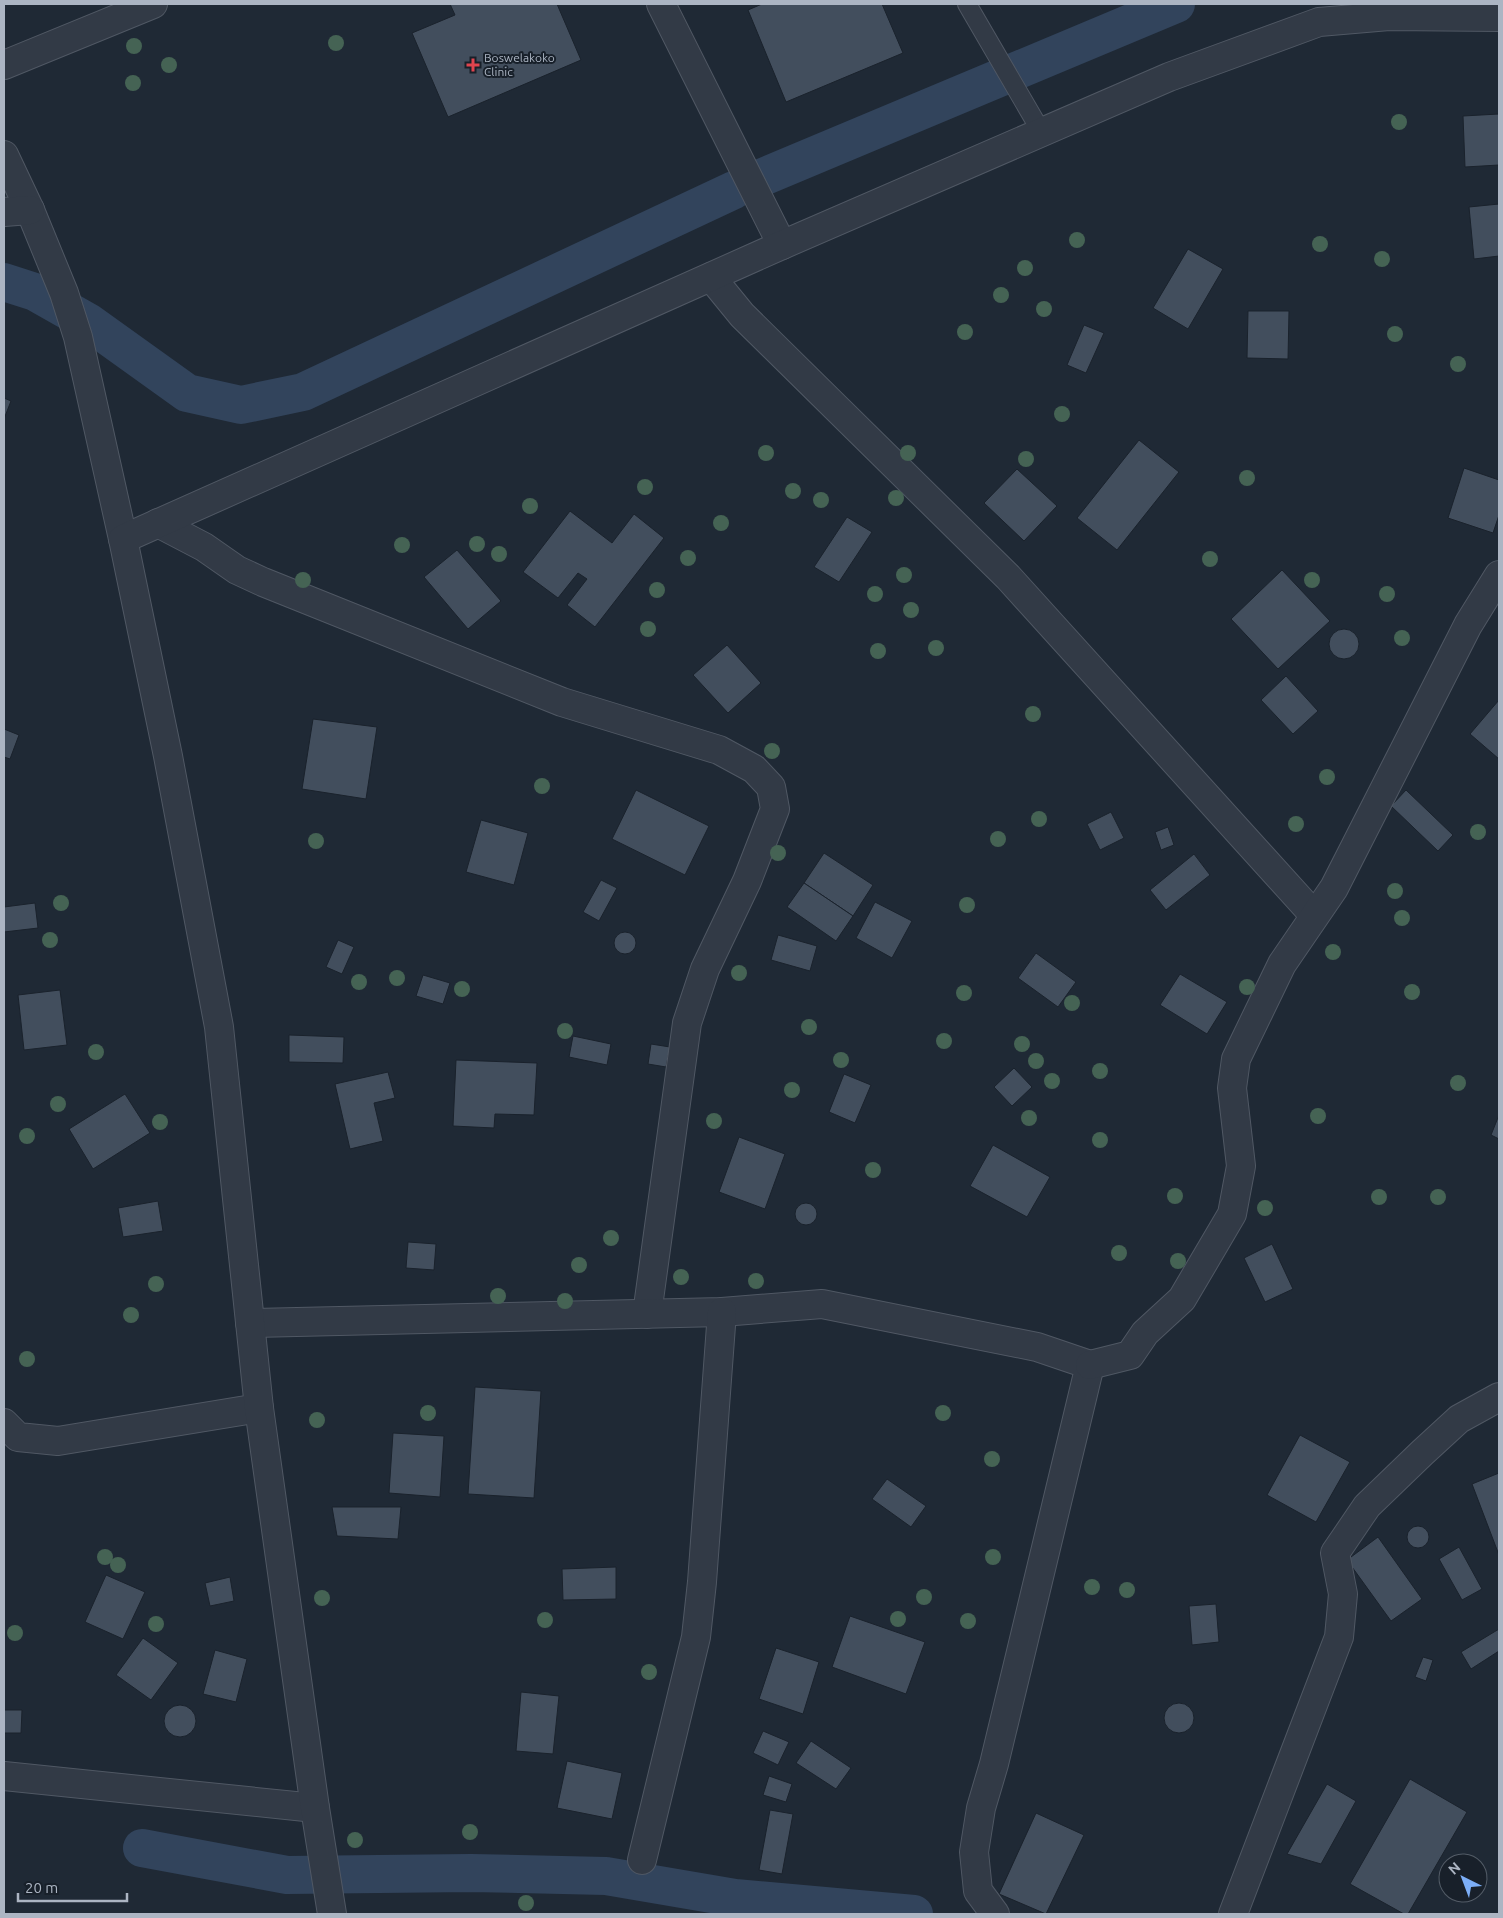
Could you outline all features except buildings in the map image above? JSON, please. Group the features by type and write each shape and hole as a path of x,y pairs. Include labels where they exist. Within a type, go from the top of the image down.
{"street":[{"path":"4,65 153,4"},
{"path":"661,4 782,245"},
{"path":"123,539 782,245 1315,13 1499,17"},
{"path":"4,155 17,211 64,293 78,337 123,539 168,756 219,1026 259,1408 330,1904"},
{"path":"711,277 742,315 1008,577 1314,915"},
{"path":"158,523 204,547 237,570 263,582 562,702 719,750 754,768 771,787 775,809 747,881 705,969 687,1023 647,1314"},
{"path":"250,1323 722,1312 822,1304 1038,1346 1090,1365 1130,1355 1145,1333 1182,1299 1232,1214 1241,1166 1232,1088 1236,1059 1282,964 1334,888 1468,625 1499,576"},
{"path":"642,1860 689,1674 696,1637 702,1582 722,1312"},
{"path":"995,1914 978,1891 974,1852 981,1808 994,1764 1090,1365"},
{"path":"1232,1914 1339,1638 1343,1594 1335,1553 1367,1506 1422,1453 1459,1419 1499,1397"},
{"path":"4,1423 18,1437 58,1441 259,1408"},
{"path":"4,1776 315,1808"}],"lane":[{"path":"967,4 1042,133"}],"waterway":[{"path":"763,177 1176,4"},
{"path":"4,282 35,292 88,322 187,393 241,405 303,392 734,190"},
{"path":"142,1848 287,1875 471,1873 606,1876 735,1898 914,1914"}],"place":[{"name":"Boswelakoko Clinic","path":"473,65"}]}
